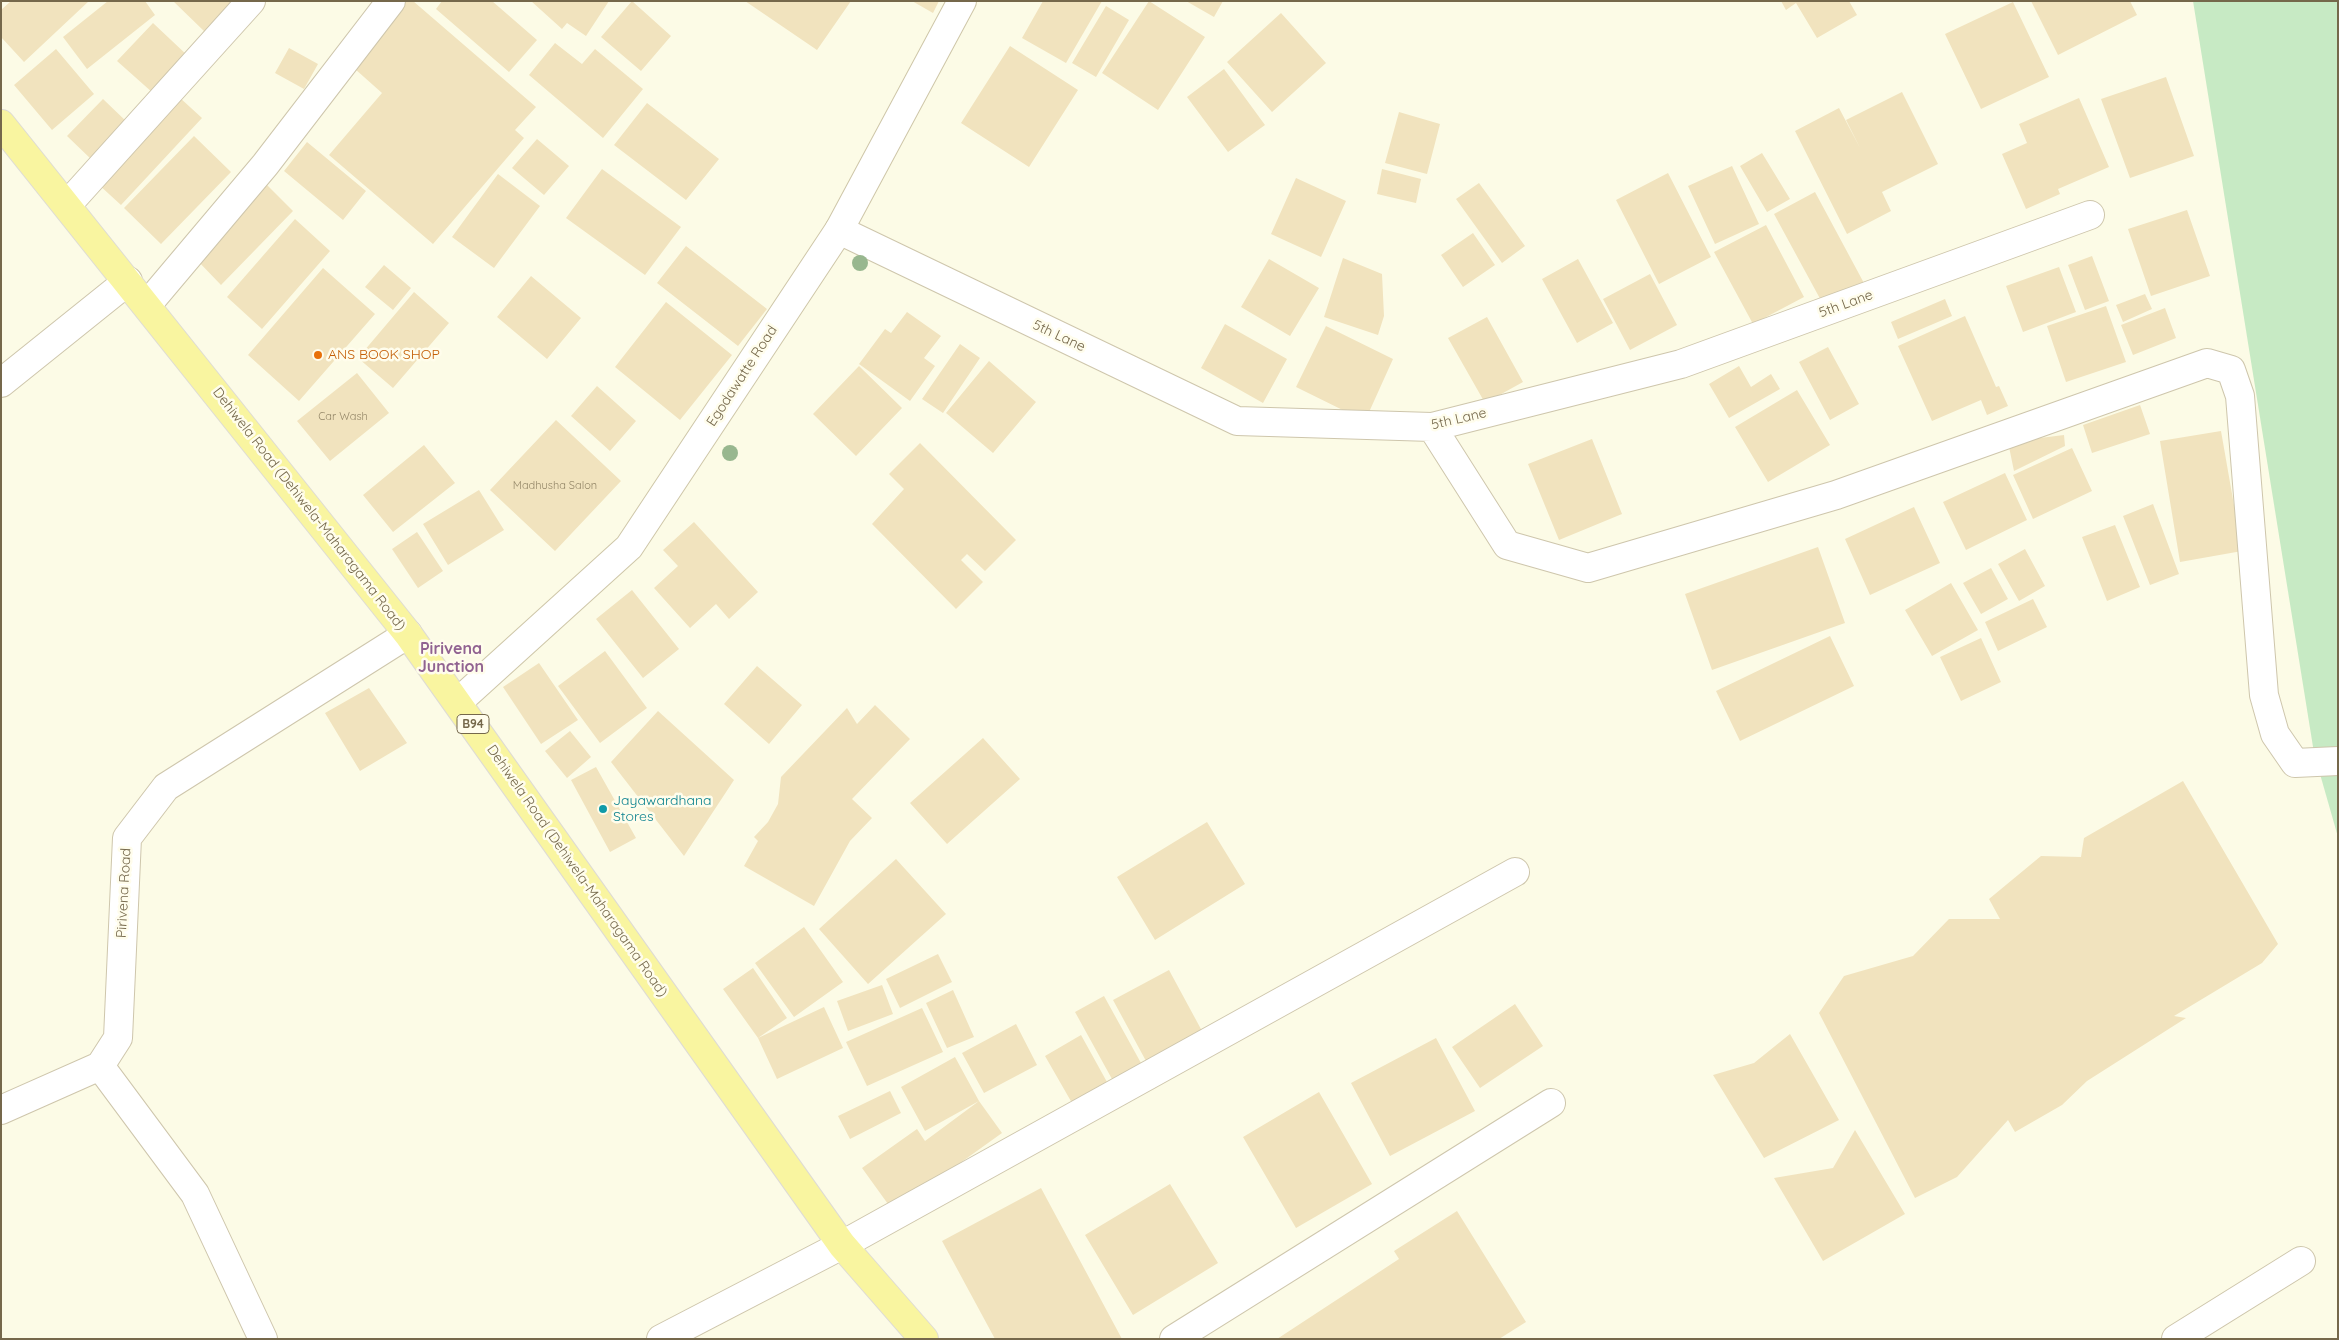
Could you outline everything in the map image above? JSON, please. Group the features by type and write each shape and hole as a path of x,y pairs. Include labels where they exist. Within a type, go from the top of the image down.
{"main road":[{"name":"Dehiwela Road (Dehiwela-Maharagama Road)","path":"1,124 408,634 842,1245 924,1339"}],"street":[{"path":"67,205 251,1"},
{"path":"147,305 265,165 391,1"},
{"name":"Egodawatte Road","path":"458,702 629,547 839,230 962,1"},
{"name":"5th Lane","path":"839,230 1237,421 1432,427 1681,364 2090,214"},
{"path":"1,383 128,281"},
{"path":"1432,427 1507,545 1588,568 1836,495 2207,363 2231,370 2240,396 2264,695 2275,734 2295,763 2338,762"},
{"name":"Pirivena Road","path":"100,1066 118,1038 127,838 166,787 408,634"},
{"path":"661,1339 842,1245 1515,872"},
{"path":"1,1110 100,1066 194,1194 263,1339"},
{"path":"1174,1339 1551,1103"},
{"path":"2176,1339 2301,1261"}],"green space":[{"path":"2193,1 2338,1 2338,837 2314,753"}],"building":[{"path":"11,1 89,1 24,62 1,37 1,10"},
{"path":"108,1 145,1 155,15 87,69 63,37"},
{"path":"173,1 236,1 205,32"},
{"path":"397,1 413,1 536,107 515,130 524,138 433,244 329,155 382,93 346,61"},
{"path":"442,1 492,1 537,40 509,72 436,9"},
{"path":"531,1 609,1 586,36 567,23 562,29"},
{"path":"632,1 671,36 641,71 601,37"},
{"path":"745,1 851,1 817,50"},
{"path":"912,1 939,1 933,13"},
{"path":"1043,1 1102,1 1066,63 1022,38"},
{"path":"1149,1 1205,37 1158,110 1102,73"},
{"path":"1186,1 1223,1 1214,17"},
{"path":"1781,1 1849,1 1857,15 1817,38 1796,3 1786,10"},
{"path":"2031,1 2130,1 2137,15 2058,55"},
{"path":"2013,2 2049,77 1981,109 1945,34"},
{"path":"1106,6 1129,20 1096,77 1072,63"},
{"path":"1281,13 1326,63 1272,112 1227,62"},
{"path":"153,23 188,56 153,93 117,61"},
{"path":"555,43 582,64 595,49 643,89 603,138 529,75"},
{"path":"1010,46 1078,90 1029,167 961,123"},
{"path":"289,48 318,64 304,89 275,73"},
{"path":"56,49 94,94 52,130 14,85"},
{"path":"1224,69 1265,125 1228,152 1187,97"},
{"path":"2166,77 2194,156 2130,178 2101,99"},
{"path":"1902,92 1938,164 1882,192 1891,211 1847,234 1795,131 1839,108 1860,148 1846,120"},
{"path":"179,97 202,118 121,205 98,184"},
{"path":"2079,98 2109,167 2058,189 2060,194 2026,209 2002,154 2027,143 2019,124"},
{"path":"103,99 128,123 92,160 67,136"},
{"path":"647,103 719,159 686,200 614,145"},
{"path":"1399,112 1440,124 1427,174 1385,163"},
{"path":"194,136 231,172 161,244 124,208"},
{"path":"537,139 569,166 544,195 512,168"},
{"path":"307,142 366,191 343,220 284,171"},
{"path":"1762,153 1790,199 1767,212 1740,166"},
{"path":"1732,166 1759,224 1715,244 1688,186"},
{"path":"602,169 681,227 645,275 566,218"},
{"path":"1382,169 1421,179 1416,203 1377,194"},
{"path":"1668,173 1711,257 1659,284 1616,200"},
{"path":"498,174 540,206 494,268 452,237"},
{"path":"1296,178 1346,201 1321,257 1271,234"},
{"path":"1479,183 1525,246 1502,263 1456,199"},
{"path":"266,184 293,211 221,285 195,258"},
{"path":"1815,192 1865,285 1824,306 1774,214"},
{"path":"2187,210 2210,276 2151,296 2128,229"},
{"path":"295,219 330,251 262,329 227,297"},
{"path":"1766,225 1804,297 1753,324 1714,252"},
{"path":"1473,233 1495,265 1463,287 1441,255"},
{"path":"686,246 767,309 738,346 657,283"},
{"path":"2092,256 2109,301 2085,310 2068,265"},
{"path":"1343,258 1382,274 1384,316 1378,335 1324,317"},
{"path":"1269,259 1319,288 1290,336 1241,307"},
{"path":"1578,259 1613,323 1577,343 1542,279"},
{"path":"384,265 411,288 393,310 365,287"},
{"path":"2059,267 2076,312 2023,332 2006,286"},
{"path":"323,268 375,314 299,401 248,355"},
{"path":"1650,274 1677,325 1630,350 1603,299"},
{"path":"531,276 581,318 547,359 497,317"},
{"path":"414,292 449,323 393,388 358,358"},
{"path":"2145,294 2152,309 2123,322 2116,305"},
{"path":"1945,299 1952,316 1898,339 1891,322"},
{"path":"666,302 732,355 680,420 615,367"},
{"path":"2106,306 2126,362 2066,382 2047,326"},
{"path":"2165,308 2176,338 2133,355 2121,325"},
{"path":"907,312 941,336 924,358 935,366 910,401 859,364 885,329 891,333"},
{"path":"1965,316 1996,387 1999,386 2008,406 1987,415 1981,400 1932,421 1898,346"},
{"path":"1487,317 1523,382 1485,403 1448,338"},
{"path":"1225,324 1287,359 1263,403 1201,368"},
{"path":"1326,326 1393,359 1365,421 1296,387"},
{"path":"960,344 980,358 943,413 922,399"},
{"path":"1828,347 1859,404 1830,420 1799,362"},
{"path":"989,361 1036,402 993,453 946,413"},
{"path":"859,366 902,408 856,456 813,414"},
{"path":"1739,366 1751,387 1771,374 1780,389 1729,418 1709,384"},
{"path":"357,373 389,413 330,461 297,421"},
{"path":"597,386 636,421 610,451 571,416"},
{"path":"1797,390 1830,445 1768,482 1735,427"},
{"path":"2140,405 2150,434 2092,453 2083,425"},
{"path":"556,420 621,481 555,551 490,490"},
{"path":"2221,431 2242,551 2180,562 2160,441"},
{"path":"2064,435 2065,446 2014,471 2008,442"},
{"path":"1592,439 1622,514 1559,540 1528,464"},
{"path":"920,443 1016,540 985,571 967,554 961,560 983,582 956,609 872,524 904,489 889,474"},
{"path":"424,445 455,483 393,532 363,495"},
{"path":"2072,448 2092,491 2033,519 2013,475"},
{"path":"2005,473 2027,520 1966,550 1943,502"},
{"path":"479,490 504,530 448,565 423,524"},
{"path":"2153,504 2179,574 2150,585 2123,516"},
{"path":"1914,507 1940,563 1870,595 1845,539"},
{"path":"694,522 758,592 729,619 716,604 690,628 654,588 678,566 663,550"},
{"path":"2115,525 2140,587 2107,601 2082,537"},
{"path":"417,532 443,571 418,588 392,549"},
{"path":"1818,547 1845,623 1712,670 1685,594"},
{"path":"2025,549 2045,586 2019,601 1998,564"},
{"path":"1991,568 2008,599 1981,614 1963,583"},
{"path":"1951,583 1978,630 1932,656 1905,610"},
{"path":"632,590 679,649 643,678 596,619"},
{"path":"2033,599 2047,627 1998,651 1985,622"},
{"path":"1830,636 1854,686 1740,741 1716,691"},
{"path":"1981,638 2001,682 1961,701 1940,657"},
{"path":"605,651 647,708 600,743 558,686"},
{"path":"539,663 578,720 541,744 503,687"},
{"path":"757,666 802,705 769,744 724,704"},
{"path":"369,688 407,743 360,771 325,713"},
{"path":"875,705 910,739 852,799 872,818 850,841 814,906 744,866 758,841 754,837 768,822 778,804 781,777 847,708 857,724"},
{"path":"658,711 734,780 684,856 611,762"},
{"path":"570,731 591,757 567,778 545,751"},
{"path":"983,738 1020,779 947,844 910,803"},
{"name":"Jayawardhana Stores","path":"596,767 636,838 610,852 571,780"},
{"path":"2183,781 2278,944 2262,963 2174,1016 2186,1018 2087,1081 2062,1105 2015,1132 2008,1120 1957,1177 1915,1198 1819,1013 1844,976 1913,956 1949,919 2000,919 1989,899 2041,856 2081,857 2084,838"},
{"path":"1207,822 1245,884 1155,940 1117,877"},
{"path":"896,859 946,914 868,984 819,929"},
{"path":"804,927 843,982 794,1017 755,963"},
{"path":"938,954 952,982 900,1008 886,979"},
{"path":"753,968 787,1018 758,1038 723,989"},
{"path":"1169,970 1202,1031 1146,1061 1113,1000"},
{"path":"882,985 893,1014 848,1031 837,1001"},
{"path":"953,990 974,1037 947,1048 926,1003"},
{"path":"1104,996 1141,1063 1112,1079 1075,1012"},
{"path":"1515,1004 1543,1046 1480,1088 1452,1047"},
{"path":"824,1007 843,1048 777,1079 758,1038"},
{"path":"922,1008 943,1052 867,1086 846,1042"},
{"path":"1016,1024 1037,1065 984,1093 962,1053"},
{"path":"1790,1034 1839,1120 1764,1158 1713,1075 1754,1063"},
{"path":"1081,1035 1107,1082 1072,1103 1045,1056"},
{"path":"1436,1038 1475,1111 1390,1156 1351,1083"},
{"path":"955,1057 979,1101 925,1131 901,1087"},
{"path":"890,1091 901,1113 850,1139 838,1116"},
{"path":"1319,1092 1372,1184 1296,1228 1243,1137"},
{"path":"979,1101 1002,1133 893,1211 862,1168 917,1129 925,1141"},
{"path":"1855,1130 1905,1214 1823,1261 1774,1178 1833,1168"},
{"path":"1170,1184 1218,1263 1133,1315 1085,1235"},
{"path":"1041,1188 1122,1339 995,1339 942,1241"},
{"path":"1457,1211 1526,1322 1499,1339 1277,1339 1399,1259 1394,1251"}],"place":[{"name":"ANS BOOK SHOP","path":"318,355"},
{"name":"Jayawardhana Stores","path":"603,809"}],"district":[{"name":"Pirivena Junction","path":"451,658"}]}
